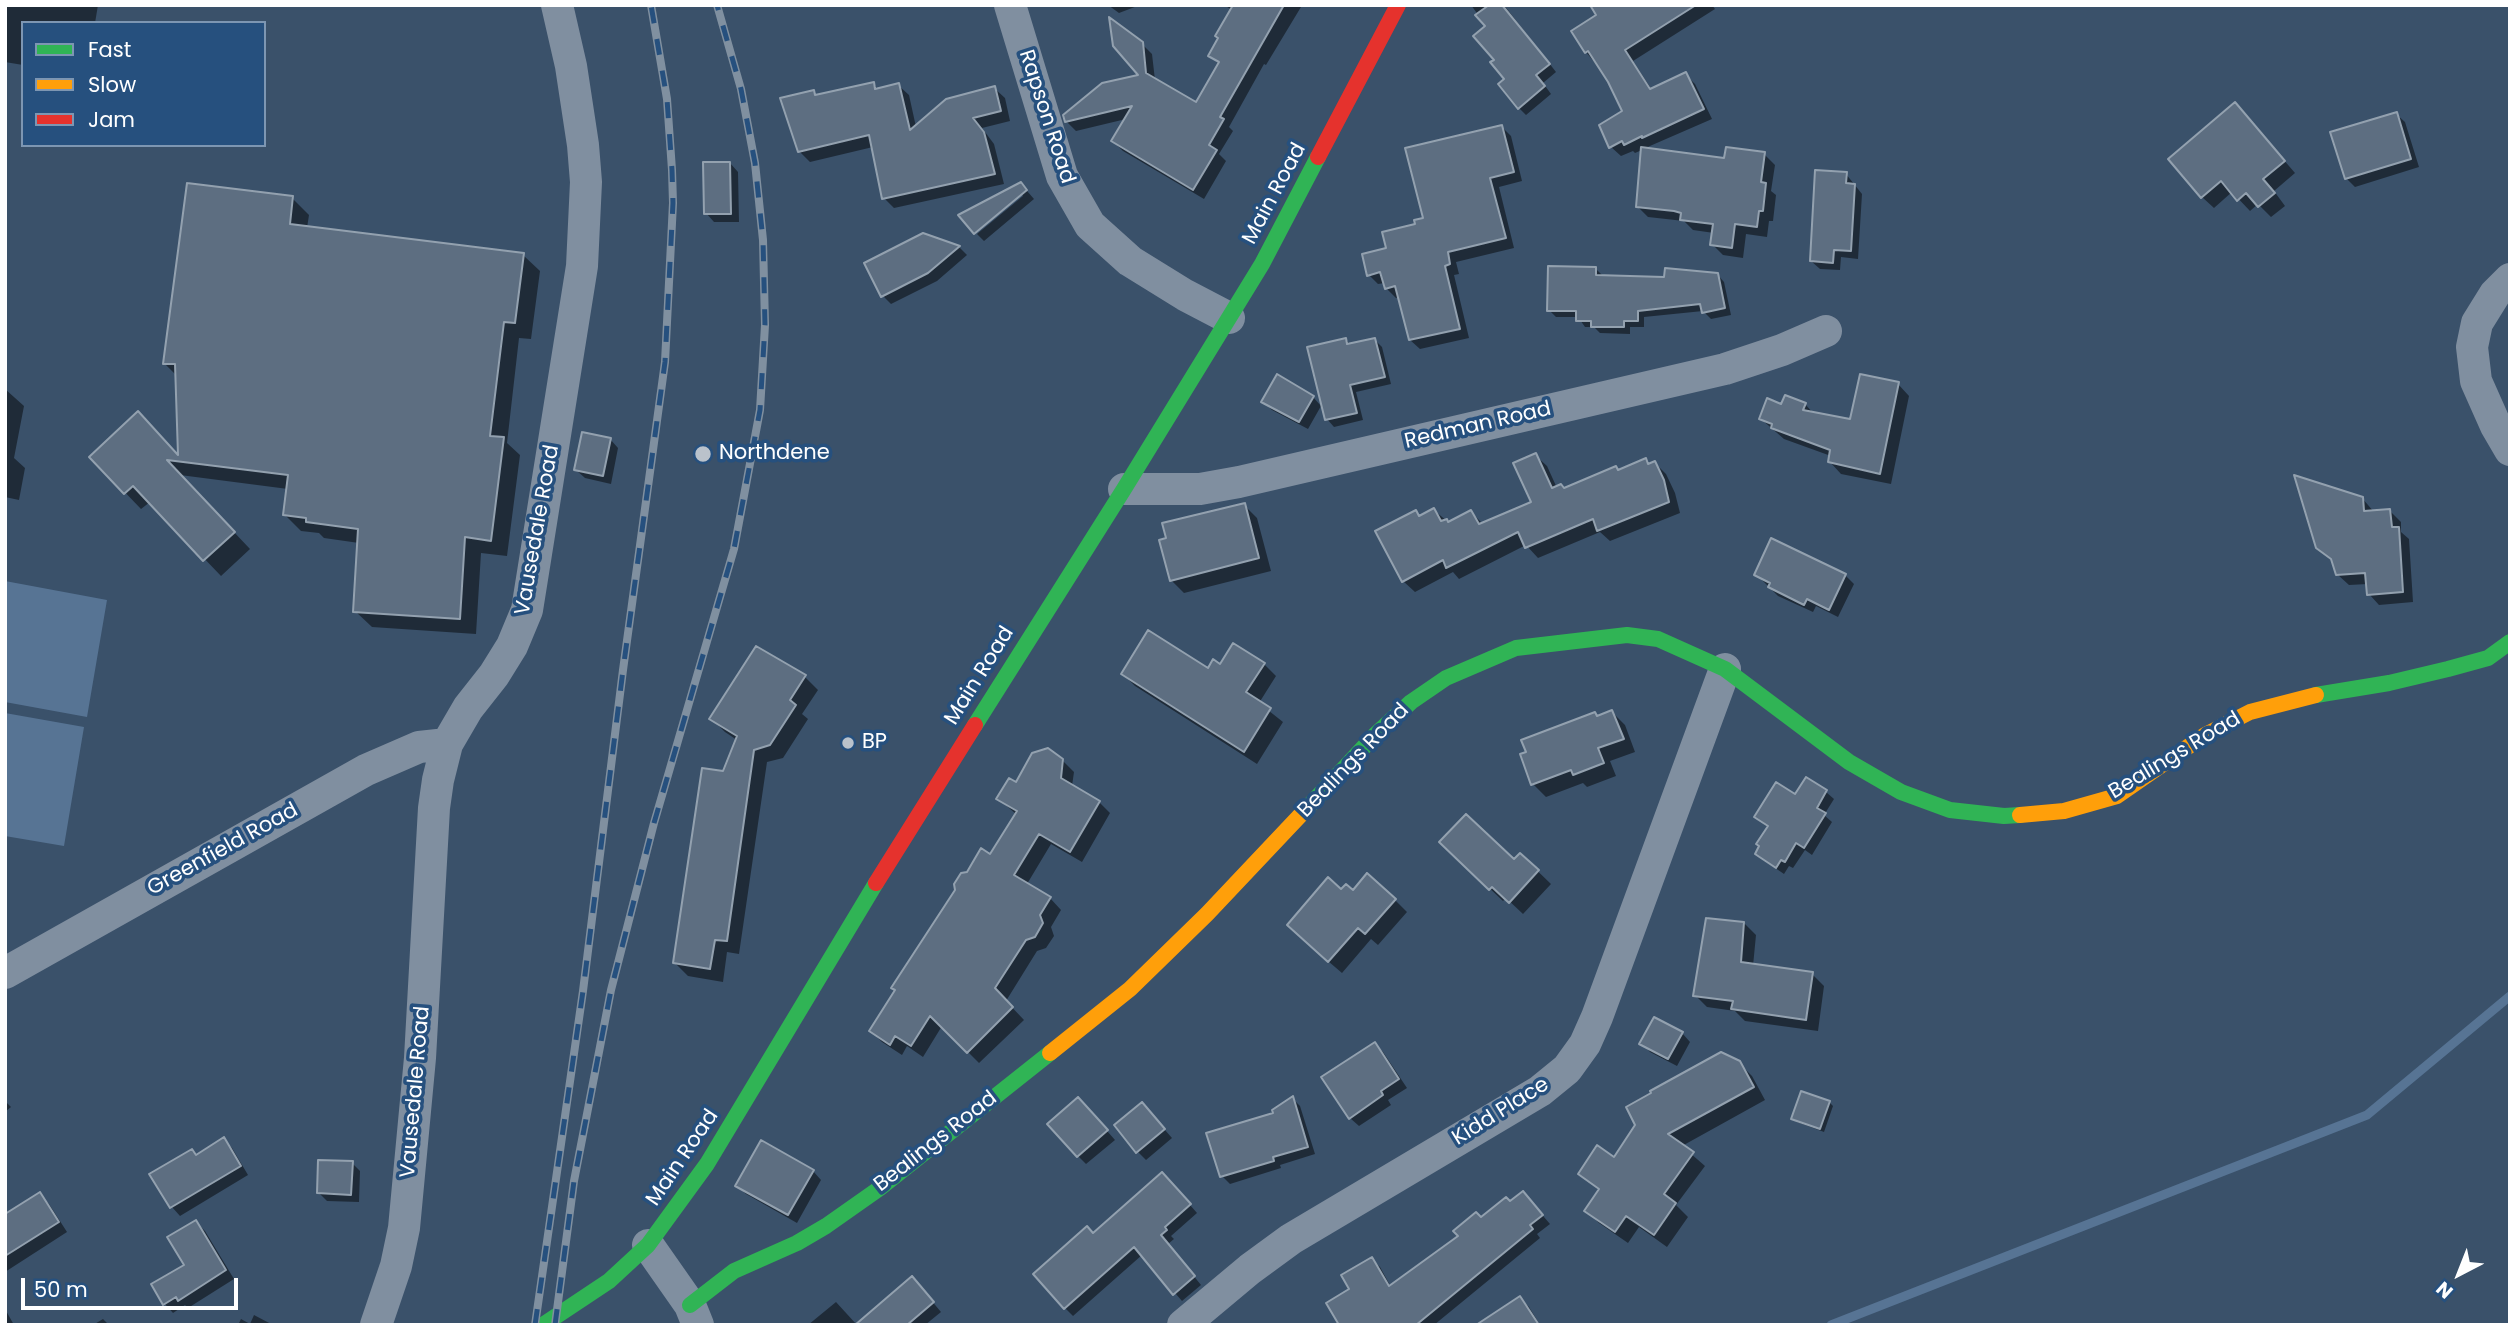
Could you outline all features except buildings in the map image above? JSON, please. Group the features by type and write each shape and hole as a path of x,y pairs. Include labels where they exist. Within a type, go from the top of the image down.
{"street":[{"name":"Vausedale Road","path":"376,1325 396,1266 404,1228 420,1058 434,808 438,780 447,744 468,708 494,675 512,646 527,610 582,266 586,225 583,145 571,66 557,5"},
{"name":"Rapson Road","path":"1010,5 1062,176 1090,225 1130,261 1229,318"},
{"name":"Main Road","path":"543,1325 609,1281 648,1245 707,1164 880,876 1229,318 1292,209 1398,5"},
{"path":"2510,279 2495,294 2477,323 2472,347 2476,381 2510,450"},
{"name":"Redman Road","path":"1124,489 1200,489 1239,482 1725,369 1782,350 1826,331"},
{"name":"Bealings Road","path":"694,1315 734,1272 797,1243 880,1188 1130,989 1208,914 1375,735 1411,702 1446,678 1516,648 1627,635 1658,639 1725,669 1849,762 1901,792 1950,810 2004,816 2064,811 2117,796 2205,735 2250,712 2304,697 2389,683 2448,669 2488,658 2510,642"},
{"name":"Kidd Place","path":"1183,1325 1291,1239 1540,1091 1567,1069 1585,1044 1597,1017 1725,669"},
{"name":"Greenfield Road","path":"5,973 366,770 419,747 447,744"},
{"path":"648,1245 694,1315"}],"water":[{"path":"5,581 107,600 87,717 5,702"},
{"path":"5,713 84,727 64,846 5,836"}],"waterway":[{"path":"1831,1325 2367,1115 2510,996"}],"railway":[{"path":"535,1325 583,991 665,362 673,203 672,170 667,99 651,5"},
{"path":"555,1325 574,1181 611,990 654,823 734,549 760,410 765,325 763,240 755,163 741,89 717,5"}],"traffic: fast":[{"path":"975,725 1262,264 1318,157"},
{"path":"1309,806 1375,735 1411,702 1446,678 1516,648 1627,635 1658,639 1725,669 1849,762 1901,792 1950,810 2004,816 2020,815"},
{"path":"2316,695 2389,683 2448,669 2488,658 2510,642"},
{"path":"543,1325 609,1281 648,1245 707,1164 876,883"},
{"path":"690,1305 734,1271 797,1243 826,1226 880,1188 1050,1053"}],"traffic: slow":[{"path":"2020,815 2064,811 2117,796 2205,735 2250,712 2316,695"},
{"path":"1050,1053 1130,989 1207,914 1309,806"}],"traffic: jam":[{"path":"1318,157 1398,5"},
{"path":"876,883 975,725"}],"place":[{"name":"Northdene","path":"703,454"},
{"name":"BP","path":"848,743"}]}
